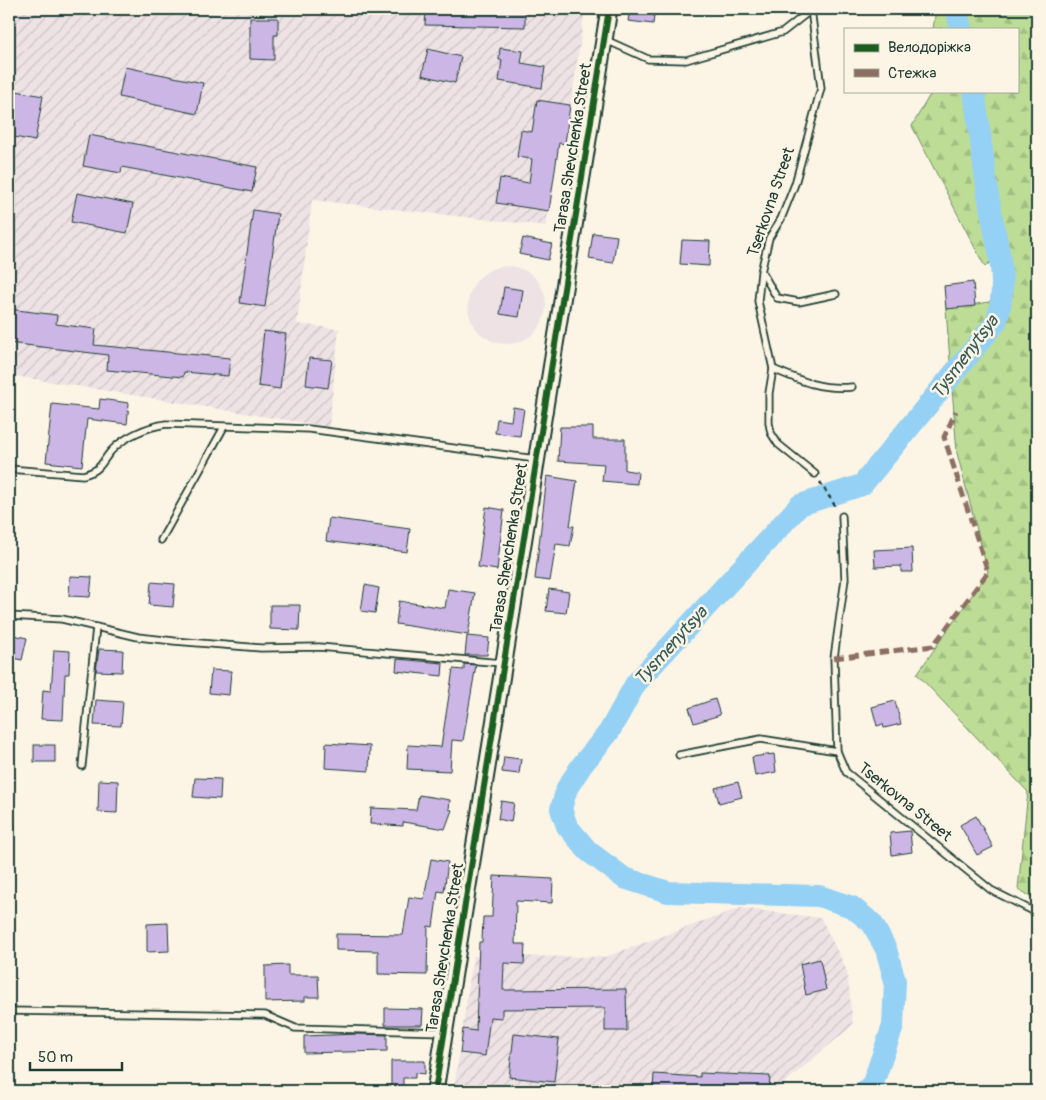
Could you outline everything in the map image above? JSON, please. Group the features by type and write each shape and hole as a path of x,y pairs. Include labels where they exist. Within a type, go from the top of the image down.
{"main road":[{"name":"Tarasa Shevchenka Street","path":"435,1091 609,9"}],"lane":[{"path":"604,39 648,59 686,60 783,32 811,10"},
{"name":"Tserkovna Street","path":"811,10 821,88 795,184 781,220 769,238 761,272 758,301 773,368 769,393 771,433 778,444 815,474"},
{"path":"761,272 777,298 799,302 836,294"},
{"path":"773,368 802,382 832,389 852,387"},
{"path":"9,469 83,475 95,472 112,450 131,436 154,426 166,424 309,429 538,459"},
{"path":"161,540 224,427"},
{"name":"Tserkovna Street","path":"842,516 846,578 834,658 837,751 846,772 991,890 1037,913"},
{"path":"9,616 62,619 138,637 211,644 261,648 319,647 504,663"},
{"path":"82,766 96,627"},
{"path":"678,755 761,739 837,751"},
{"path":"9,1011 265,1015 295,1028 446,1032"}],"path":[{"path":"815,474 842,516"}],"shaded area":[{"path":"9,9 141,9 142,15 291,9 585,9 565,144 559,143 546,226 312,200 297,324 339,329 329,427 9,375"},
{"path":"507,266 522,269 534,278 543,290 546,305 543,320 534,332 522,341 507,344 492,341 480,332 471,320 468,305 471,290 480,278 492,269"},
{"path":"740,908 821,918 847,971 853,1025 775,1091 492,1091 454,1088 473,956 605,957"}],"green space":[{"path":"936,9 1037,9 1037,900 1018,889 1028,792 917,674 988,572 957,453 946,309 989,302 1012,274 997,255 985,267 912,126 931,92 1018,92 1018,28 933,28"}],"building":[{"path":"426,9 525,9 525,27 425,25"},
{"path":"630,9 655,9 653,24 628,21"},
{"path":"250,18 278,18 278,35 274,35 274,60 250,59"},
{"path":"500,48 523,51 521,63 545,67 542,88 499,81 502,60 499,60"},
{"path":"428,49 461,57 455,83 422,75"},
{"path":"125,67 203,83 197,114 119,97"},
{"path":"11,90 43,96 35,141 9,136"},
{"path":"537,100 570,105 565,144 559,143 549,211 496,203 500,178 529,183 532,159 517,157 521,130 532,132"},
{"path":"89,135 257,167 252,192 122,167 121,173 83,166"},
{"path":"77,193 133,204 127,233 71,222"},
{"path":"253,210 278,214 265,307 240,303"},
{"path":"593,233 617,236 613,263 589,259"},
{"path":"523,238 552,244 548,260 519,254"},
{"path":"682,240 710,241 709,266 680,264"},
{"path":"973,282 975,306 946,309 944,286"},
{"path":"504,287 523,290 519,317 500,314"},
{"path":"9,309 57,315 56,324 96,329 94,345 230,358 228,376 184,372 183,377 107,370 108,355 9,343"},
{"path":"264,331 286,334 280,389 258,386"},
{"path":"309,358 332,360 328,388 306,385"},
{"path":"100,399 129,403 127,424 87,419 82,466 46,462 52,404 99,409"},
{"path":"513,407 524,409 520,436 495,433 497,419 511,421"},
{"path":"560,427 593,427 593,439 625,439 625,470 638,472 637,484 602,481 604,464 558,461"},
{"path":"547,476 577,481 570,526 574,526 570,546 556,544 550,581 535,579"},
{"path":"486,507 504,510 497,570 478,567"},
{"path":"329,518 410,529 407,552 326,541"},
{"path":"912,548 913,572 901,572 901,566 875,567 874,550"},
{"path":"70,576 92,577 90,597 69,596"},
{"path":"151,582 175,584 173,607 149,605"},
{"path":"365,585 379,588 375,613 361,611"},
{"path":"448,589 475,593 468,635 396,624 399,601 445,608"},
{"path":"549,589 569,592 566,613 546,611"},
{"path":"270,605 300,605 299,630 270,629"},
{"path":"9,634 27,638 22,660 9,657"},
{"path":"467,636 489,638 487,655 465,655"},
{"path":"99,649 123,650 122,672 96,671"},
{"path":"54,650 70,651 69,674 65,674 63,720 41,719 43,690 51,691"},
{"path":"397,659 443,663 442,676 396,671"},
{"path":"464,664 476,665 463,741 452,740 450,771 407,769 408,745 441,747 453,669 464,670"},
{"path":"211,670 231,671 229,695 209,693"},
{"path":"715,699 720,715 694,723 689,708"},
{"path":"96,700 123,702 121,726 94,725"},
{"path":"895,701 901,724 884,728 883,724 877,726 872,707"},
{"path":"326,743 370,746 369,771 325,768"},
{"path":"34,745 55,745 55,762 34,762"},
{"path":"774,754 776,772 755,776 752,757"},
{"path":"504,757 521,759 519,774 502,772"},
{"path":"195,778 221,779 220,799 193,797"},
{"path":"99,780 118,781 117,813 98,812"},
{"path":"738,782 742,797 719,803 715,788"},
{"path":"419,795 450,800 449,809 452,810 445,829 403,822 403,826 370,824 371,808 416,810"},
{"path":"501,801 514,803 511,822 498,819"},
{"path":"976,816 993,847 977,855 960,825"},
{"path":"910,831 912,852 892,855 890,833"},
{"path":"431,859 448,862 444,892 438,891 433,927 428,926 427,975 378,974 378,951 336,950 336,934 403,935 409,897 424,899"},
{"path":"494,876 553,879 552,903 516,901 515,944 525,944 524,964 504,963 503,990 626,989 627,1031 605,1031 605,1008 502,1009 502,1018 490,1017 485,1056 460,1053 463,1029 476,1031 479,942 482,942 483,917 492,917"},
{"path":"168,923 169,951 147,952 147,924"},
{"path":"820,959 826,990 806,995 800,964"},
{"path":"288,965 288,975 318,975 319,997 305,997 305,1001 265,1002 265,966"},
{"path":"385,1008 423,1009 422,1025 385,1025"},
{"path":"514,1034 559,1039 554,1082 509,1077"},
{"path":"387,1035 387,1051 304,1053 304,1036"},
{"path":"391,1061 425,1061 425,1074 415,1073 415,1078 403,1078 403,1091 391,1091"},
{"path":"700,1073 770,1076 769,1091 653,1091 654,1074 700,1077"}],"waterway":[{"name":"Tysmenytsya","path":"956,9 961,28"},
{"name":"Tysmenytsya","path":"866,1091 873,1083 893,1026 895,981 886,949 872,923 852,907 819,896 668,892 624,878 588,851 567,826 561,809 567,788 582,765 609,732 636,683 800,505 862,485 996,322 1000,306 1002,274 988,194 974,92"}],"marked path":[{"path":"834,658 933,646 988,572 944,437 956,411"}],"cycle path":[{"path":"435,1091 609,9"}]}
